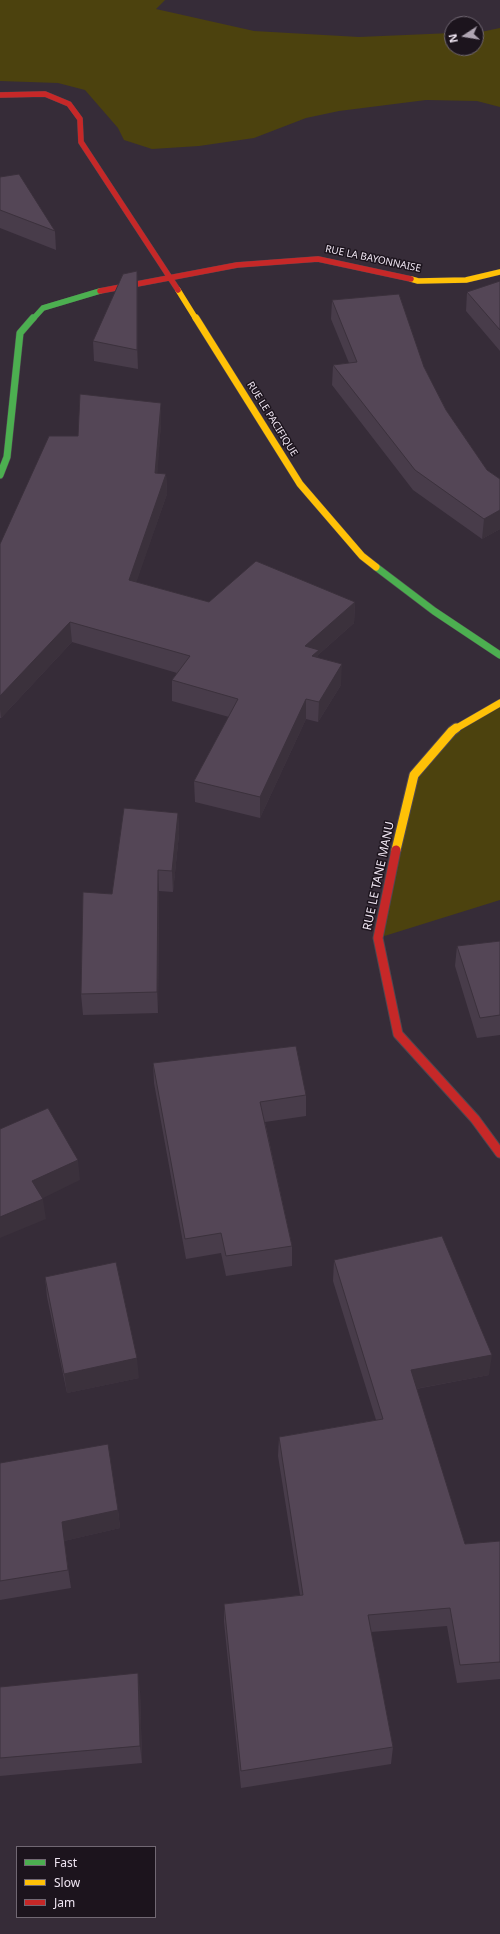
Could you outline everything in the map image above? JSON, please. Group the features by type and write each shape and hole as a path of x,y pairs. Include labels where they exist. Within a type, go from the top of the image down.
{"street":[{"name":"RUE LE PACIFIQUE","path":"0,95 46,94 70,104 80,119 81,142 171,279 300,484 362,556 434,611 500,655"},
{"name":"RUE LA BAYONNAISE","path":"0,475 7,457 20,333 43,308 90,293 171,279 237,265 318,259 418,281 466,280 500,272"},
{"name":"RUE LE TANE MANU","path":"500,703 452,731 414,775 399,832 378,938 398,1034 475,1119 500,1153"}],"shaded area":[{"path":"0,0 165,0 156,9 254,31 359,37 444,33 444,56 484,56 484,31 500,28 500,107 477,101 426,100 339,111 306,118 254,138 199,146 152,149 124,140 118,128 85,90 58,83 0,81"},
{"path":"500,703 500,900 378,938 413,782 452,731"}],"building":[{"path":"19,174 55,231 0,210 0,177"},
{"path":"137,271 137,350 93,341 123,274"},
{"path":"500,281 500,330 467,292"},
{"path":"399,294 424,367 446,410 487,470 500,479 500,510 484,519 415,470 333,365 357,362 332,300"},
{"path":"80,394 161,403 155,473 166,474 129,580 209,602 256,561 355,602 305,646 319,650 312,656 342,664 319,702 306,699 260,797 194,781 238,699 172,680 190,656 70,622 0,696 0,544 49,436 78,436"},
{"path":"124,808 178,813 172,871 158,870 157,992 81,994 83,892 112,894"},
{"path":"500,941 500,1015 480,1018 457,946"},
{"path":"296,1046 306,1095 260,1102 292,1246 226,1256 221,1233 185,1239 153,1063"},
{"path":"48,1108 78,1160 32,1181 43,1199 0,1217 0,1129"},
{"path":"442,1236 492,1355 411,1370 465,1544 500,1541 500,1662 460,1665 450,1608 368,1615 393,1747 241,1771 224,1604 303,1595 279,1437 383,1419 334,1260"},
{"path":"116,1262 137,1358 64,1374 45,1277"},
{"path":"108,1444 118,1510 62,1522 68,1570 0,1581 0,1463"},
{"path":"138,1673 140,1746 0,1758 0,1687"}],"traffic: fast":[{"path":"0,475 7,457 20,333 43,308 100,291"},
{"path":"376,567 434,611 500,655"}],"traffic: slow":[{"path":"411,279 418,281 466,280 500,272"},
{"path":"178,290 300,484 362,556 376,567"},
{"path":"396,850 414,775 452,731 500,703"}],"traffic: jam":[{"path":"0,95 45,94 69,104 80,119 81,142 178,290"},
{"path":"100,291 237,265 318,259 411,279"},
{"path":"396,850 378,938 398,1034 475,1119 500,1153"}]}
